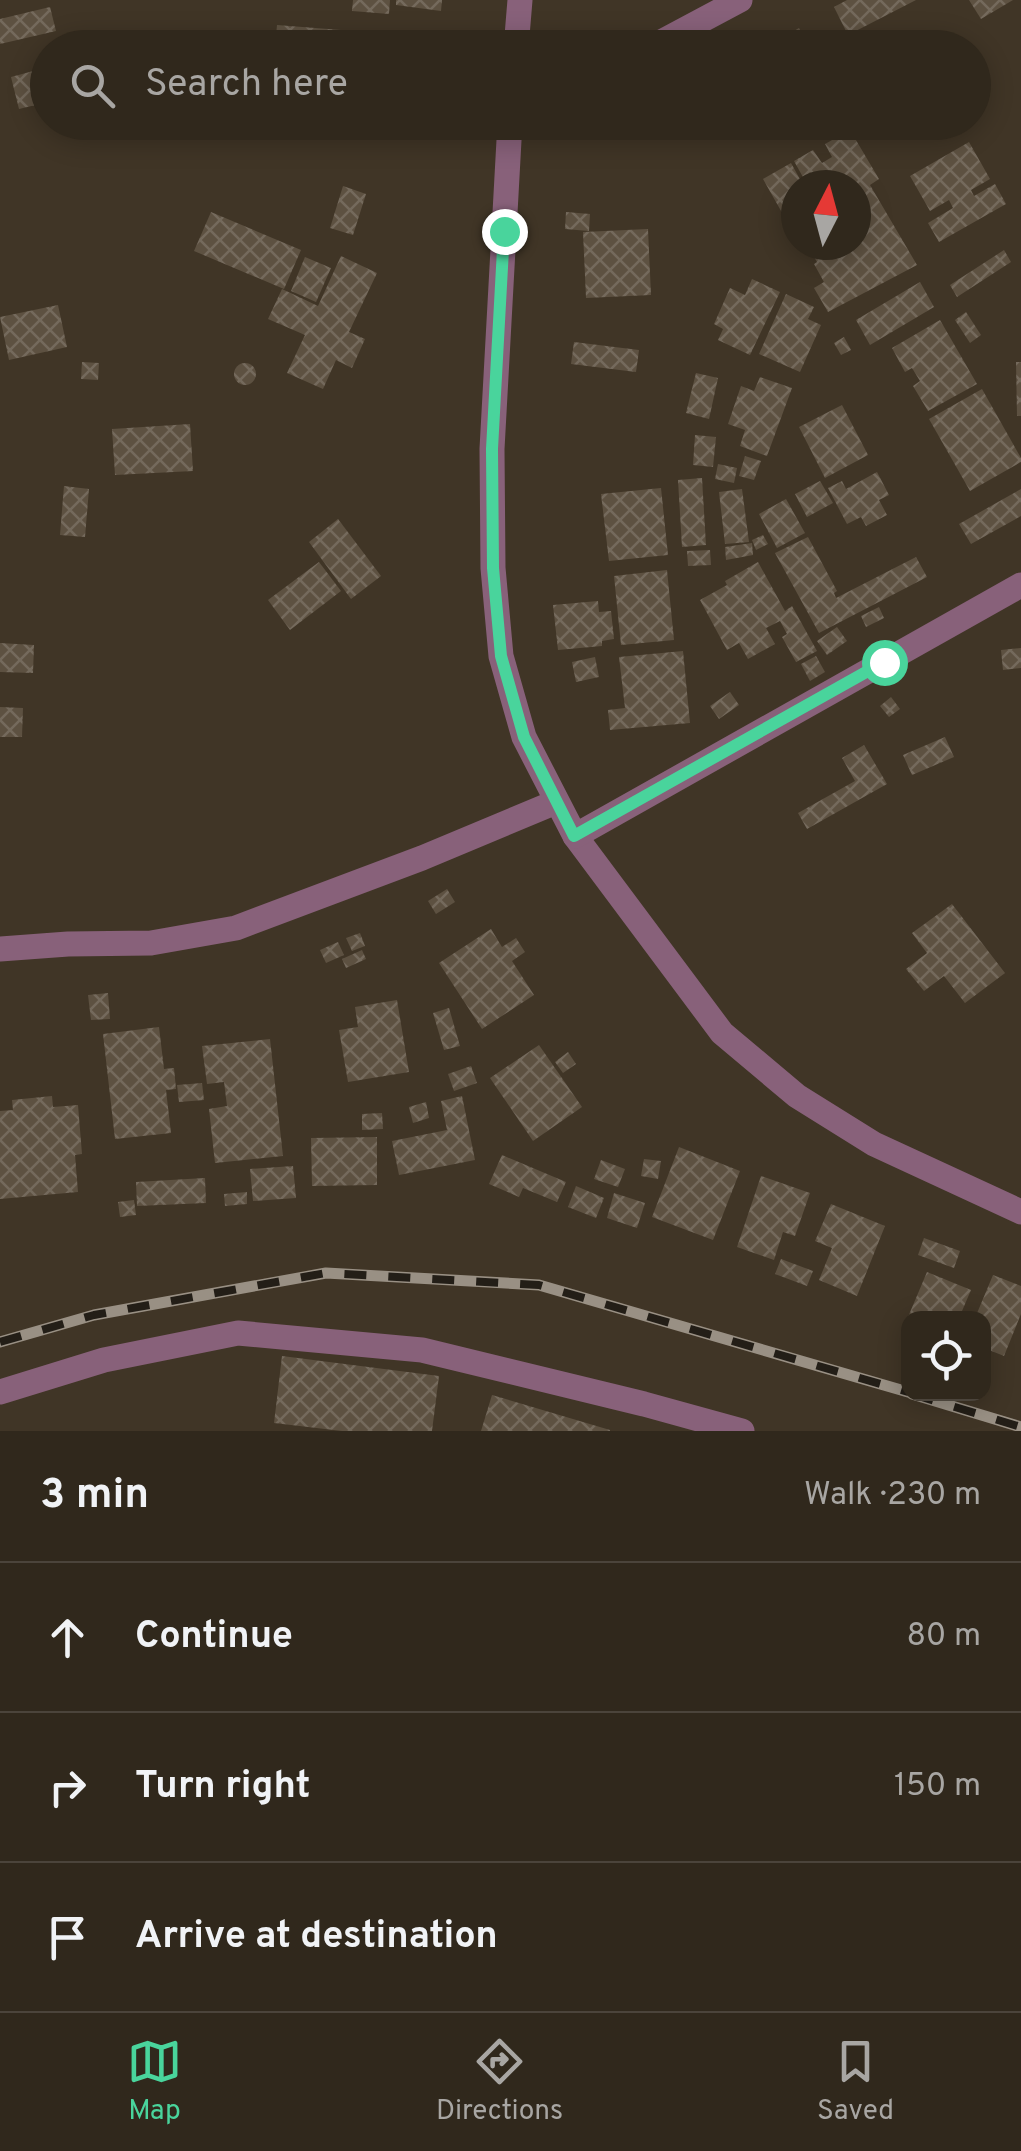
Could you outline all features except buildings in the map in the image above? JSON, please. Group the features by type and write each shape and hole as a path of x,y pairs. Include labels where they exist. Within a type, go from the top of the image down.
{"street":[{"path":"518,30 520,0"},
{"path":"684,30 740,0"},
{"path":"509,140 492,449 493,568 501,656 524,737 574,836 722,1033 797,1096 874,1144 1021,1212"},
{"path":"574,836 1021,586"},
{"path":"0,949 150,942 236,928 422,858 556,802"},
{"path":"0,1392 104,1360 238,1333 422,1350 742,1431"}],"railway":[{"path":"0,1342 94,1315 326,1273 539,1285 901,1390"},
{"path":"935,1401 1021,1427"}],"route":[{"path":"504,231 492,449 493,568 501,656 524,737 574,836 884,662"}]}
